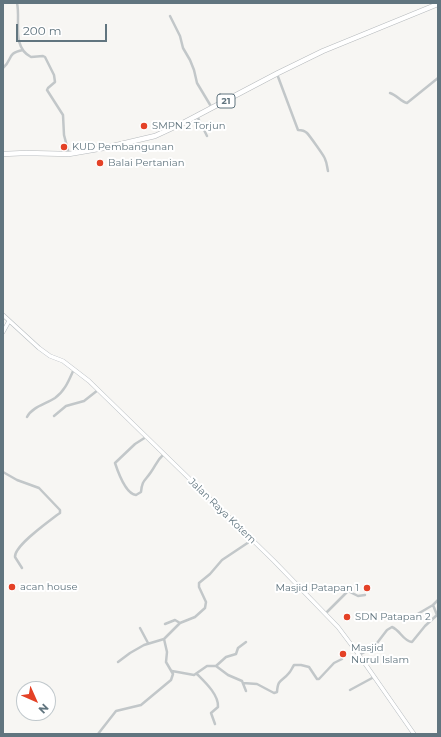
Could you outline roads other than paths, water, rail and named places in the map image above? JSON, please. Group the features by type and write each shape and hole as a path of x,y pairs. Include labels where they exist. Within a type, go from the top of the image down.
{"highway":[{"name":"21","path":"3,154 69,154 149,138 163,133 277,74 345,41 438,4"}],"street":[{"path":"17,3 18,35 23,50 31,57 44,56 51,68 55,80 47,90 63,115 64,135 69,154"},
{"path":"170,16 180,38 182,48 190,60 197,83 212,108"},
{"path":"3,68 6,66 10,56 13,53 23,50"},
{"path":"277,74 298,130 304,131 308,134 322,153 325,158 328,171"},
{"path":"390,93 400,97 403,102 407,103 438,78"},
{"path":"197,116 207,136"},
{"name":"Jalan Raya Kotem","path":"3,315 39,348 50,356 64,361 98,390 252,540 338,627 414,734"},
{"path":"3,332 9,321"},
{"path":"27,417 36,408 58,396 67,384 74,369"},
{"path":"54,416 66,406 84,401 98,390"},
{"path":"146,437 134,444 115,463 120,479 132,494 136,495 141,492 141,486 144,480 151,472 155,463 164,454"},
{"path":"3,472 17,480 39,488 60,510 57,515 39,529 16,551 15,557 22,568"},
{"path":"118,662 130,653 164,639 180,624 195,616 205,608 206,602 198,587 199,583 210,574 222,560 252,540"},
{"path":"325,614 348,591 358,596 365,595"},
{"path":"409,618 433,606 438,600"},
{"path":"359,655 374,647 387,630 392,627 396,629 403,638 409,642 412,642 437,615 433,606"},
{"path":"165,624 175,620 180,624"},
{"path":"140,628 149,644"},
{"path":"164,639 167,652 166,662 167,666 172,671 191,675 197,674 207,666 216,666 228,675 243,682 257,684 274,693 277,692 276,686 278,683 288,674 294,665 309,667 317,679 320,679 334,663 342,659"},
{"path":"216,666 226,656 236,654 238,648 246,642"},
{"path":"98,734 115,712 144,703 171,680 173,674 172,671"},
{"path":"197,674 208,687 218,704 218,707 211,713 215,724"},
{"path":"350,690 374,677"},
{"path":"243,682 246,691"}],"place":[{"name":"SMPN 2 Torjun","path":"144,126"},
{"name":"KUD Pembangunan","path":"64,147"},
{"name":"Balai Pertanian","path":"100,163"},
{"name":"acan house","path":"12,587"},
{"name":"Masjid Patapan 1","path":"367,588"},
{"name":"SDN Patapan 2","path":"347,617"},
{"name":"Masjid Nurul Islam","path":"343,654"}]}
